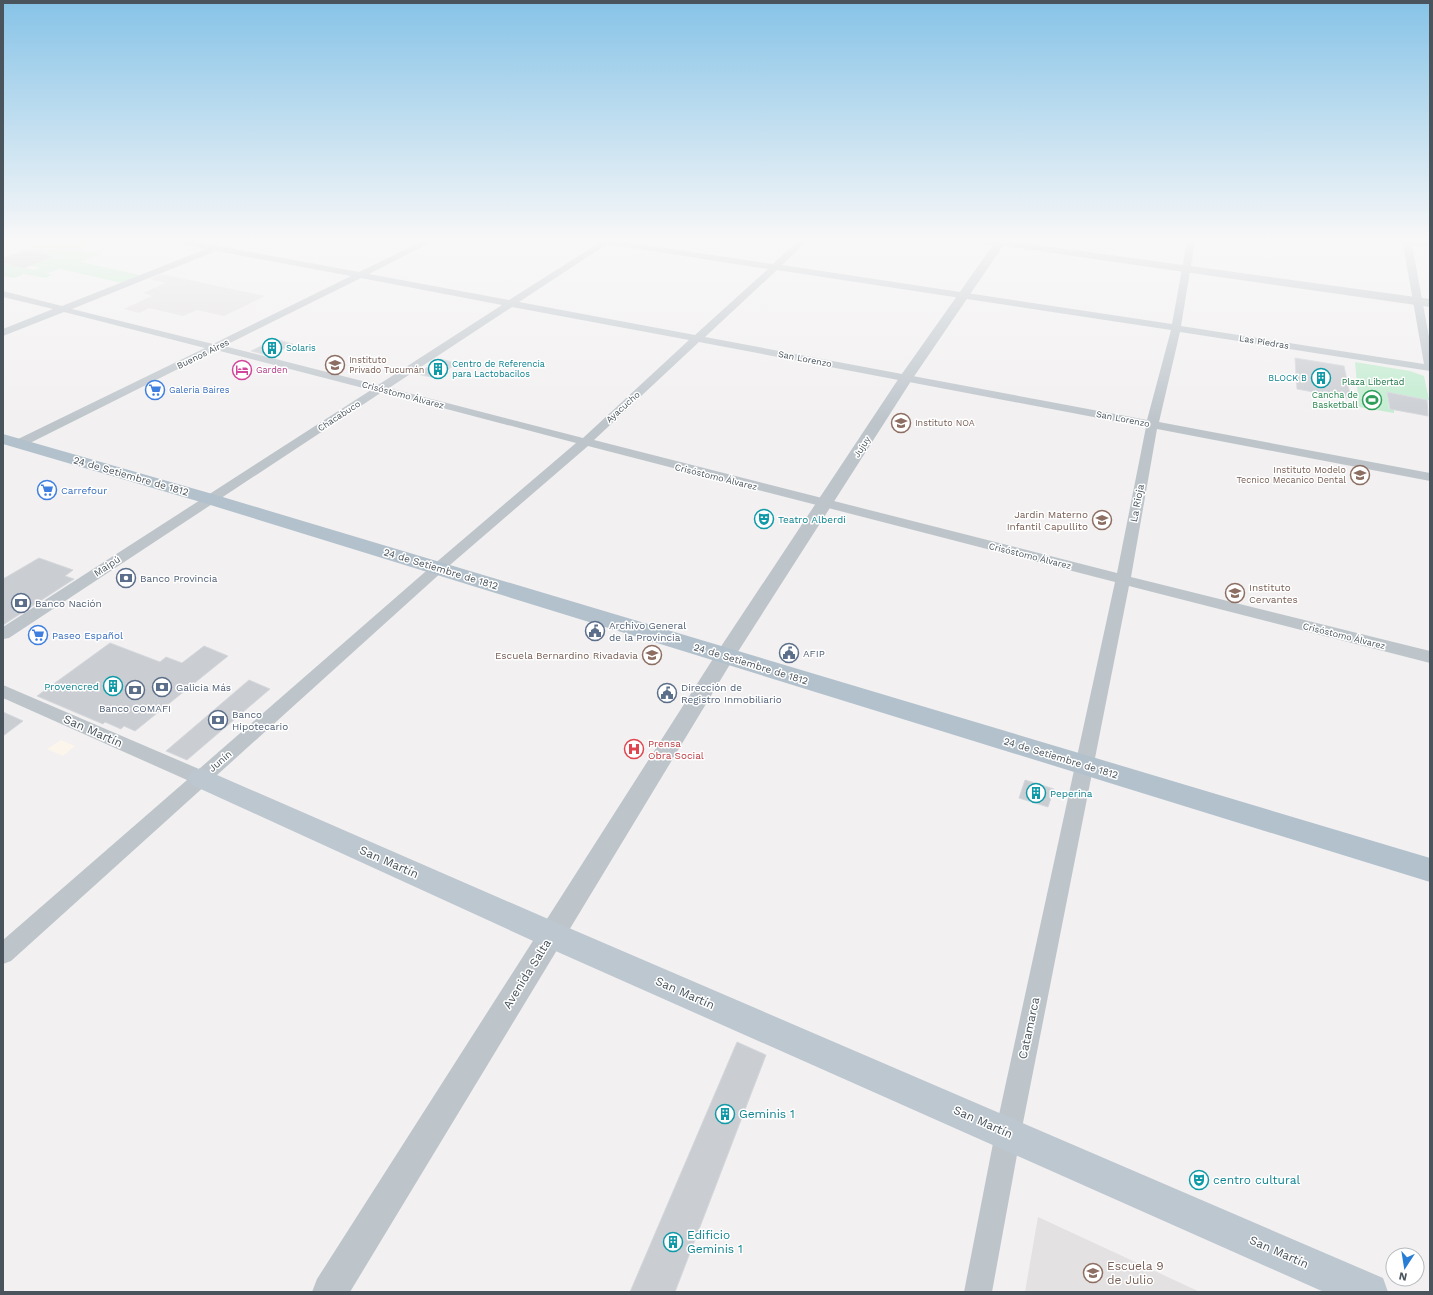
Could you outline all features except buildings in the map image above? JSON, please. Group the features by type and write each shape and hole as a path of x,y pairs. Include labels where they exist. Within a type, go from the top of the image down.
{"main road":[{"name":"24 de Setiembre de 1812","path":"11,441 210,499 1430,870"},
{"name":"San Martín","path":"201,778 552,935 1369,1292"}],"street":[{"name":"Crisóstomo Álvarez","path":"33,301 382,389 824,505 1430,657"},
{"path":"3,333 82,301"},
{"name":"Buenos Aires","path":"11,441 216,347 309,301"},
{"name":"San Lorenzo","path":"498,301 699,338 1430,477"},
{"name":"Chacabuco","path":"210,499 516,301"},
{"name":"Ayacucho","path":"438,568 584,443 739,301"},
{"name":"Jujuy","path":"725,656 906,378 960,301"},
{"name":"Las Piedras","path":"1000,301 1430,368"},
{"name":"La Rioja","path":"1084,765 1123,580 1152,425 1176,328 1181,301"},
{"path":"1417,301 1430,368"},
{"path":"1420,301 1430,303"},
{"name":"Maipú","path":"3,634 210,499"},
{"name":"Junín","path":"3,954 438,568"},
{"name":"Avenida Salta","path":"330,1292 725,656"},
{"name":"San Martín","path":"3,691 201,778"},
{"name":"Catamarca","path":"978,1292 1008,1133 1084,765"}],"shaded area":[{"path":"140,301 254,301 224,316 197,310 183,316 149,308 139,313 124,309"},
{"path":"61,740 75,746 63,756 47,749"},
{"name":"Escuela 9 de Julio","path":"1038,1217 1200,1292 1025,1292"}],"green space":[{"name":"Plaza Libertad","path":"1355,362 1410,371 1424,376 1429,400 1387,392 1389,409 1394,410 1394,413 1359,407"}],"place":[{"name":"Solaris","path":"272,348"},
{"name":"Instituto Privado Tucumán","path":"335,365"},
{"name":"Centro de Referencia para Lactobacilos","path":"438,369"},
{"name":"Garden","path":"242,370"},
{"name":"BLOCK B","path":"1321,378"},
{"name":"Galeria Baires","path":"155,390"},
{"name":"Cancha de Basketball","path":"1372,400"},
{"name":"Instituto NOA","path":"901,423"},
{"name":"Instituto Modelo Tecnico Mecanico Dental","path":"1360,475"},
{"name":"Carrefour","path":"47,490"},
{"name":"Teatro Alberdi","path":"764,519"},
{"name":"Jardin Materno Infantil Capullito","path":"1102,520"},
{"name":"Banco Provincia","path":"126,578"},
{"name":"Instituto Cervantes","path":"1235,593"},
{"name":"Banco Nación","path":"21,603"},
{"name":"Archivo General de la Provincia","path":"595,631"},
{"name":"Paseo Español","path":"38,635"},
{"name":"AFIP","path":"789,653"},
{"name":"Escuela Bernardino Rivadavia","path":"652,655"},
{"name":"Provencred","path":"113,686"},
{"name":"Galicia Más","path":"162,687"},
{"name":"Banco COMAFI","path":"135,690"},
{"name":"Dirección de Registro Inmobiliario","path":"667,693"},
{"name":"Banco Hipotecario","path":"218,720"},
{"name":"Prensa Obra Social","path":"634,749"},
{"name":"Peperina","path":"1036,793"},
{"name":"Geminis 1","path":"725,1114"},
{"name":"centro cultural","path":"1199,1180"},
{"name":"Edificio Geminis 1","path":"673,1242"},
{"name":"Escuela 9 de Julio","path":"1093,1273"}]}
